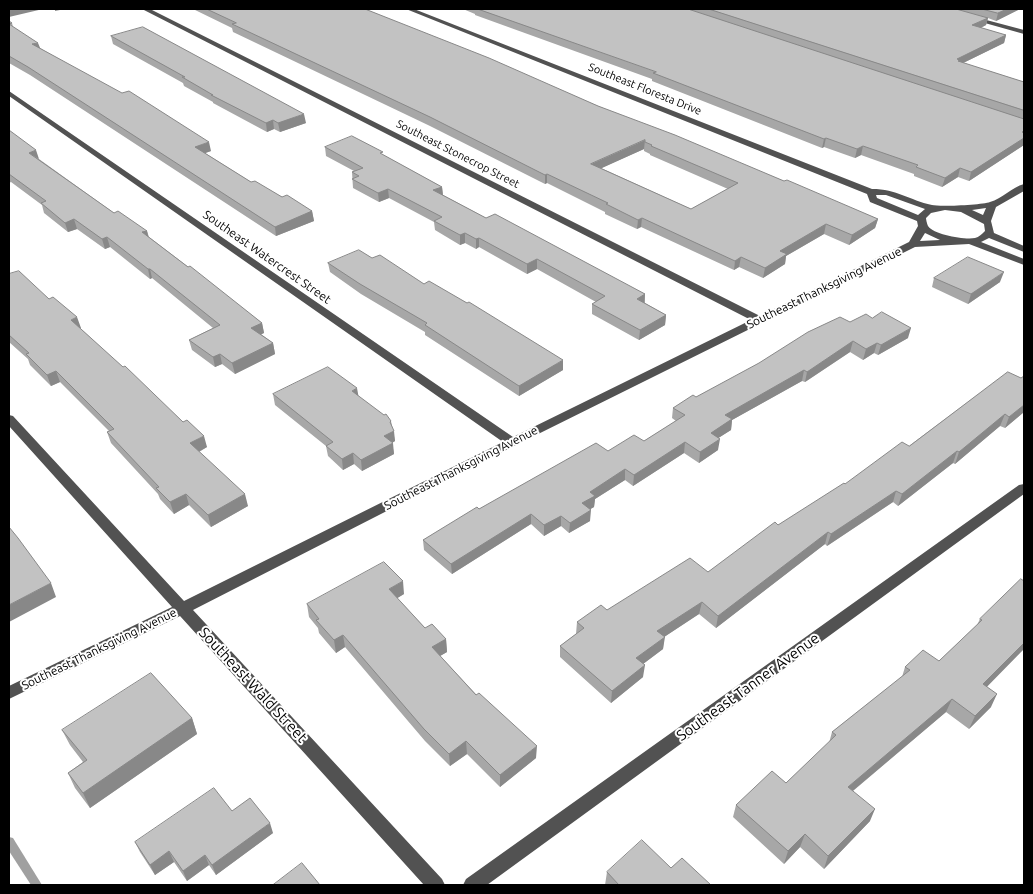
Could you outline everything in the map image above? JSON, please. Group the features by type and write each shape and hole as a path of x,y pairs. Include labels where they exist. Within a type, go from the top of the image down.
{"street":[{"name":"Southeast Stonecrop Street","path":"146,9 760,320"},
{"name":"Southeast Floresta Drive","path":"409,9 871,192 888,192 934,209"},
{"path":"938,9 1022,30"},
{"name":"Southeast Watercrest Street","path":"9,93 512,442"},
{"path":"1024,187 992,205 957,209 934,209 925,213 922,223 928,230 944,238 967,241 1024,262"},
{"name":"Southeast Floresta Drive","path":"871,192 873,200 922,223"},
{"path":"986,221 992,205"},
{"path":"957,209 975,214 986,221 990,228 988,234 981,239 967,241"},
{"name":"Southeast Thanksgiving Avenue","path":"914,244 922,223"},
{"path":"988,234 1024,249"},
{"name":"Southeast Thanksgiving Avenue","path":"9,693 914,244 967,241"},
{"name":"Southeast Wald Street","path":"9,419 436,885"},
{"name":"Southeast Tanner Avenue","path":"472,885 1024,488"}],"building":[{"path":"207,9 365,9 489,58 598,106 675,135 784,181 787,180 878,219 852,235 826,224 780,251 787,254 765,268 741,257 735,261 642,218 638,220 606,204 608,203 547,174 545,175 430,117 232,24 236,23","holes":["645,140 651,146 738,183 691,209 591,164"]},
{"path":"478,9 688,9 1024,119 1024,131 1022,132 1024,133 1024,138 971,172 960,168 945,178 916,167 918,165 863,146 857,149 826,138 824,139 653,73 656,72"},
{"path":"709,9 956,9 988,18 972,25 1006,35 957,59 960,60 958,61 1024,82 1024,110"},
{"path":"982,9 1007,9 998,13"},
{"path":"9,24 38,43 32,44 122,93 129,91 209,142 195,147 251,182 255,181 282,197 287,195 312,211 275,227 9,56"},
{"path":"143,27 304,114 278,123 273,120 266,123 211,95 213,95 182,77 185,77 111,36"},
{"path":"9,130 36,150 29,153 114,213 118,211 147,231 142,232 188,267 190,266 262,323 251,328 273,343 232,363 220,354 213,357 189,340 220,325 107,237 102,239 74,219 65,223 41,203 46,201 9,174"},
{"path":"352,136 442,187 433,190 486,218 495,214 645,294 637,299 666,315 640,330 592,304 605,296 537,259 527,264 479,238 476,239 465,233 460,235 434,221 442,217 388,189 378,193 352,179 359,176 352,172 363,168 325,147"},
{"path":"359,250 372,258 380,255 424,284 429,281 467,303 469,302 563,360 519,386 425,325 427,323 328,263"},
{"path":"968,257 1004,272 971,294 934,278"},
{"path":"19,271 49,299 53,297 77,317 71,320 123,367 125,366 183,422 187,420 204,436 190,443 245,494 208,515 186,494 170,502 156,488 159,487 107,432 114,429 56,371 47,375 26,354 29,353 9,335 9,274"},
{"path":"882,312 911,328 881,345 877,343 866,349 853,341 807,372 804,370 725,415 732,419 711,433 720,439 700,452 685,442 634,475 625,469 590,492 595,496 582,503 591,510 570,523 561,516 544,525 531,514 451,564 423,540 477,507 479,509 596,443 608,451 634,435 644,441 685,415 673,408 693,395 696,397 759,363 808,332 840,317 850,322 866,314 872,318"},
{"path":"328,367 357,388 352,391 384,415 386,414 391,421 394,431 384,436 393,443 361,460 353,453 342,459 326,446 333,442 273,394"},
{"path":"1008,372 1021,378 1024,376 1024,405 1009,417 1005,414 959,452 957,451 902,494 896,491 831,534 828,532 718,616 702,602 657,631 665,637 636,658 645,665 612,691 560,646 584,628 577,622 601,605 607,610 690,558 708,572 775,522 778,525 845,484 902,442 909,446"},
{"path":"9,527 51,583 9,605"},
{"path":"384,562 403,581 389,589 425,628 432,624 446,639 432,647 476,695 479,693 537,746 500,775 466,741 449,754 424,729 343,635 334,640 316,620 319,619 307,604"},
{"path":"1021,579 1024,581 1024,643 983,684 997,694 975,716 952,699 848,787 875,809 828,856 805,834 788,851 736,805 772,771 786,783 836,735 832,732 910,670 905,667 923,650 939,661"},
{"path":"151,673 192,718 83,793 68,773 87,760 62,730"},
{"path":"214,788 232,811 250,798 270,823 212,865 205,855 183,871 169,851 150,865 135,842"},
{"path":"642,840 671,868 682,858 711,885 619,885 607,872"},
{"path":"302,863 320,885 273,885"}],"waterway":[{"path":"9,842 37,885"}]}
